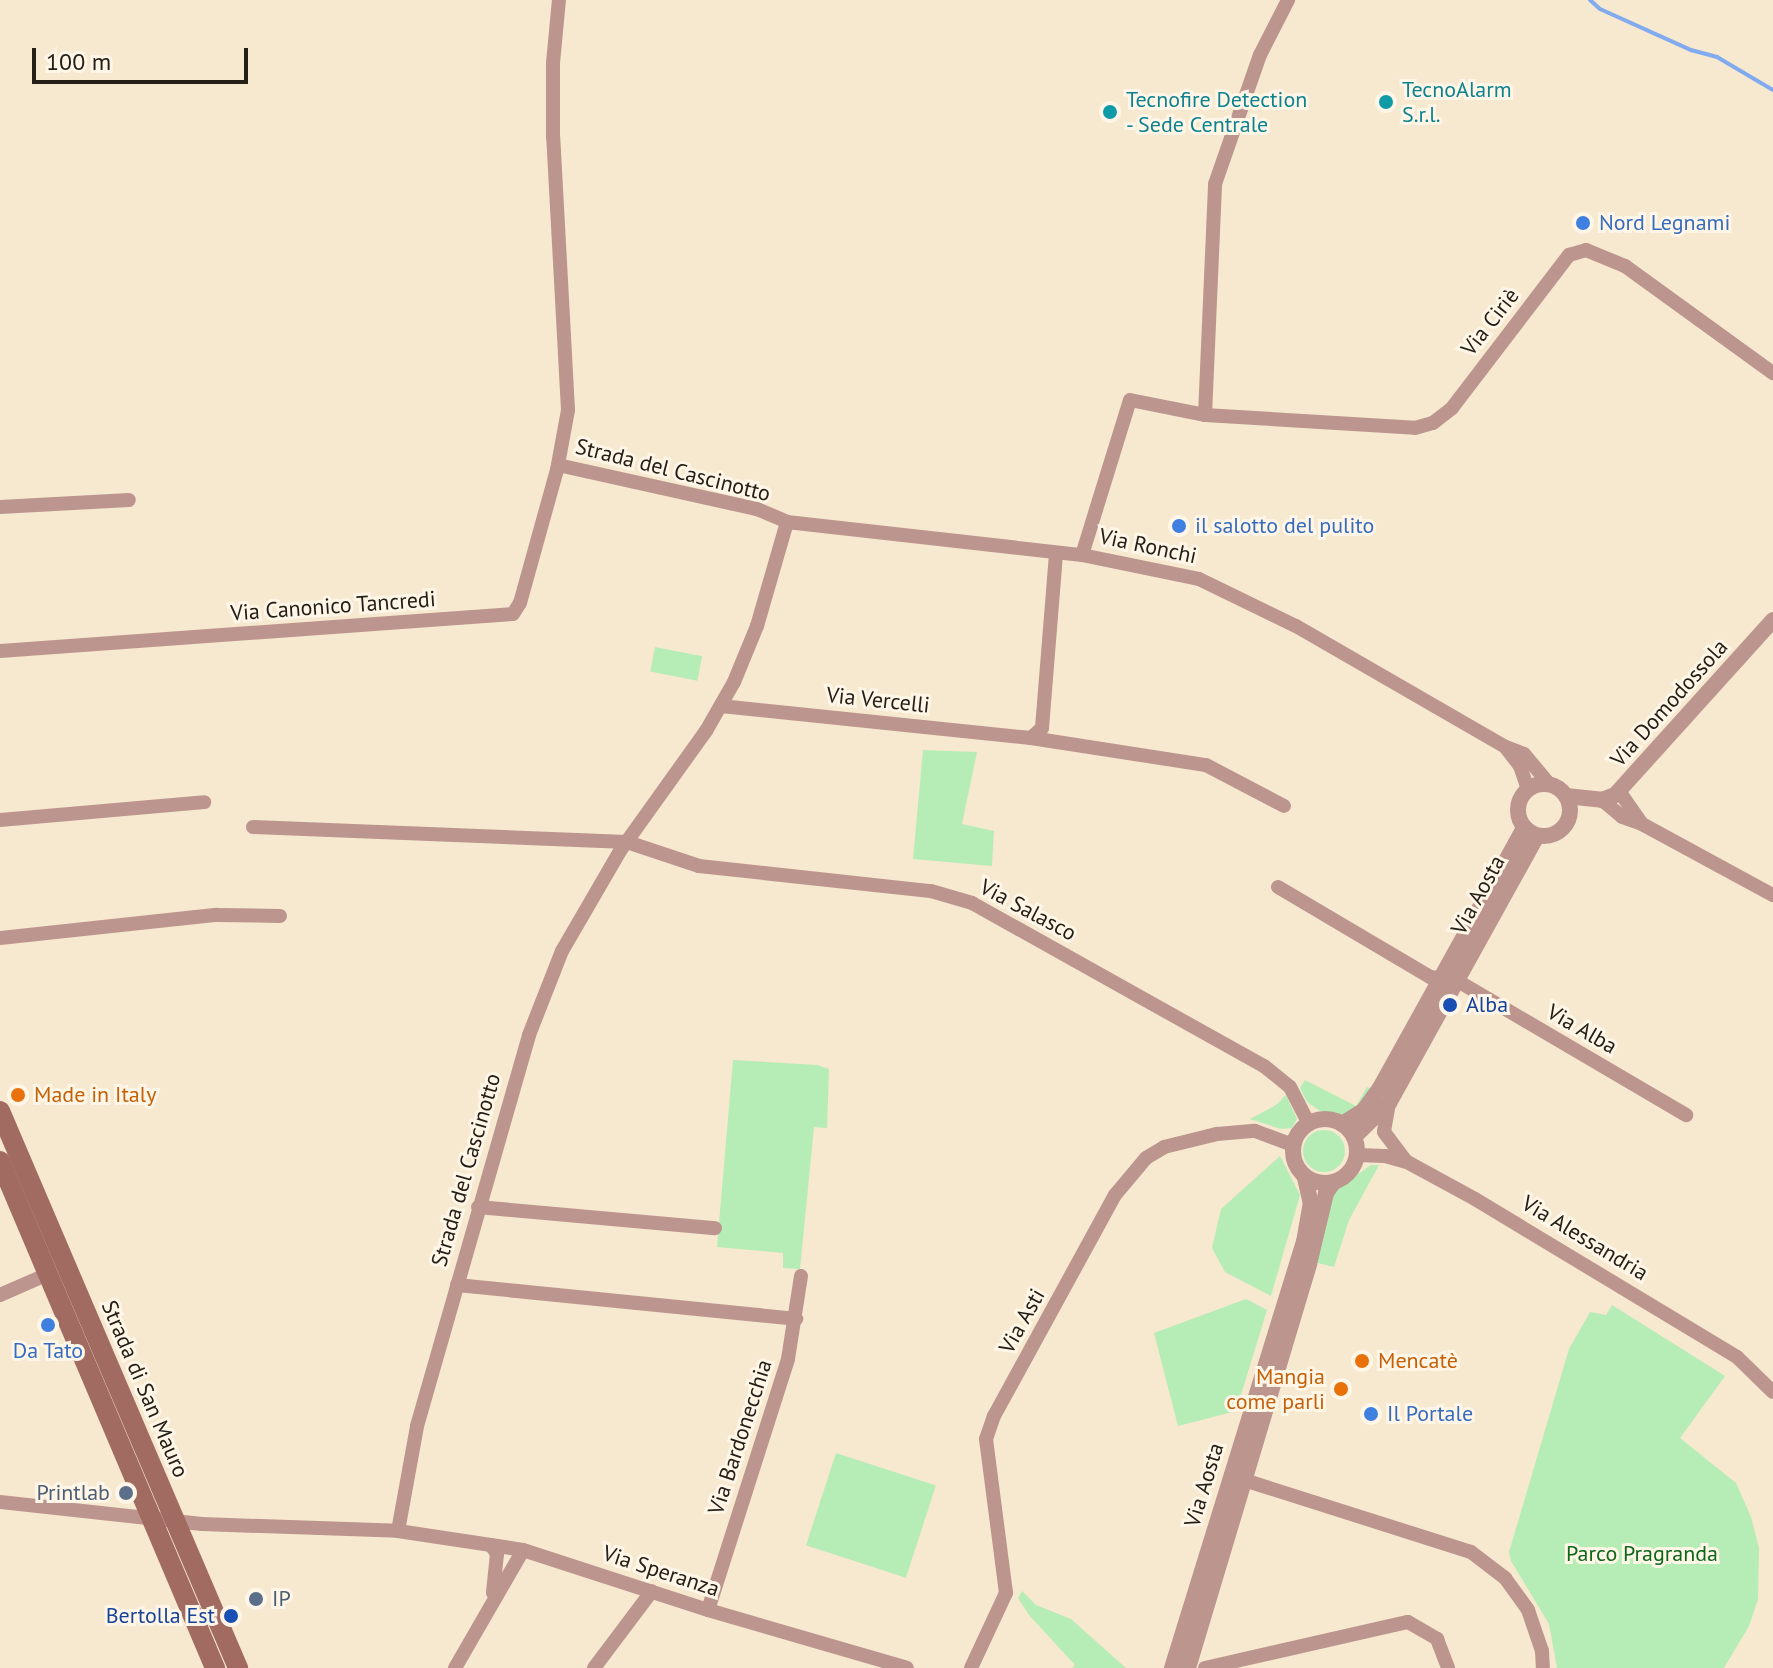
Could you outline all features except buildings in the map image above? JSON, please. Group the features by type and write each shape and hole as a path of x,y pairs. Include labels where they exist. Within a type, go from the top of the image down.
{"main road":[{"name":"Strada di San Mauro","path":"3,1125 238,1668"},
{"name":"Strada di San Mauro","path":"0,1161 215,1668"}],"street":[{"name":"Strada del Cascinotto","path":"398,1531 417,1426 520,1057 562,951 627,842 721,706 757,626 787,522 757,509 558,465 568,410 553,137 553,63 559,0"},
{"path":"1205,415 1215,184 1260,55 1288,0"},
{"name":"Via Ciriè","path":"1082,555 1130,400 1205,415 1415,428 1433,423 1452,408 1569,255 1586,250 1625,266 1773,373"},
{"name":"Via Canonico Tancredi","path":"0,651 513,614 520,603 558,465"},
{"path":"0,507 129,500"},
{"name":"Via Ronchi","path":"787,522 1082,555 1199,579 1296,626 1506,747 1524,754 1549,784"},
{"path":"1031,738 1042,728 1056,554"},
{"name":"Via Domodossola","path":"1595,800 1619,791 1773,620"},
{"name":"Via Vercelli","path":"721,706 1031,738 1206,765 1284,806"},
{"path":"1506,747 1520,766 1528,789 1518,808 1531,832 1558,832 1568,821 1568,804 1549,784 1528,789"},
{"path":"1619,791 1642,824"},
{"path":"1568,804 1595,800 1773,895"},
{"path":"0,820 204,802"},
{"path":"253,827 627,842"},
{"name":"Via Aosta","path":"1342,1124 1372,1102 1449,978 1531,832"},
{"name":"Via Salasco","path":"627,842 699,866 931,891 972,903 1264,1066 1290,1087 1309,1124"},
{"path":"1278,887 1430,977 1449,978"},
{"path":"0,938 217,915 280,916"},
{"name":"Via Aosta","path":"1354,1137 1389,1103 1449,978"},
{"name":"Via Alba","path":"1449,978 1686,1115"},
{"path":"1389,1103 1384,1132 1409,1163"},
{"path":"1322,1119 1342,1124 1354,1137 1357,1155 1350,1173 1333,1183 1323,1184 1305,1177 1294,1161 1293,1145 1298,1134 1309,1124 1322,1119"},
{"name":"Via Asti","path":"971,1668 1006,1593 986,1439 994,1416 1115,1195 1146,1158 1164,1147 1217,1134 1255,1131 1293,1145"},
{"name":"Via Alessandria","path":"1357,1155 1385,1156 1409,1163 1604,1273 1737,1357 1773,1392"},
{"name":"Via Aosta","path":"1188,1668 1244,1480 1304,1242 1311,1204 1305,1177"},
{"name":"Via Aosta","path":"1172,1668 1311,1256 1326,1193 1333,1183"},
{"path":"478,1207 715,1228"},
{"path":"0,1295 48,1274"},
{"name":"Via Bardonecchia","path":"708,1610 788,1359 801,1276"},
{"path":"457,1285 796,1319"},
{"path":"1244,1480 1471,1552 1505,1578 1528,1610 1542,1651 1543,1668"},
{"name":"Via Speranza","path":"0,1502 202,1524 398,1531 523,1550 708,1610 907,1668"},
{"path":"491,1545 497,1554 491,1601"},
{"path":"455,1668 523,1550"},
{"path":"594,1668 652,1591"},
{"path":"1205,1668 1408,1622 1437,1639 1448,1668"}],"green space":[{"path":"655,647 702,656 697,681 650,672"},
{"path":"923,750 977,752 962,824 994,831 992,866 913,859"},
{"path":"733,1060 817,1065 829,1069 827,1128 814,1127 800,1269 783,1268 783,1253 717,1247"},
{"path":"1305,1080 1356,1106 1367,1087 1372,1089 1362,1102 1344,1115 1323,1113 1307,1102 1300,1088"},
{"path":"1286,1095 1297,1119 1292,1128 1281,1129 1250,1119 1276,1105"},
{"path":"1324,1130 1339,1136 1345,1151 1339,1166 1324,1172 1309,1166 1303,1151 1309,1136"},
{"path":"1280,1156 1300,1195 1271,1296 1225,1272 1212,1248 1221,1209"},
{"path":"1371,1165 1379,1165 1349,1220 1334,1267 1314,1262 1333,1192"},
{"path":"1246,1299 1267,1310 1236,1411 1178,1426 1154,1333"},
{"name":"Parco Pragranda","path":"1612,1305 1725,1376 1680,1438 1736,1483 1751,1517 1759,1548 1758,1599 1749,1626 1724,1668 1557,1668 1549,1624 1511,1561 1509,1552 1569,1349 1590,1312 1606,1315"},
{"path":"836,1453 936,1485 906,1578 806,1545"},
{"path":"1022,1591 1036,1605 1071,1619 1126,1668 1072,1668 1075,1665 1029,1615 1018,1598"}],"waterway":[{"path":"1590,0 1600,9 1691,50 1717,57 1773,90"}],"place":[{"name":"TecnoAlarm S.r.l.","path":"1386,102"},
{"name":"Tecnofire Detection - Sede Centrale","path":"1110,112"},
{"name":"Nord Legnami","path":"1583,223"},
{"name":"il salotto del pulito","path":"1179,526"},
{"name":"Alba","path":"1450,1005"},
{"name":"Made in Italy","path":"18,1095"},
{"name":"Da Tato","path":"48,1325"},
{"name":"Mencatè","path":"1362,1361"},
{"name":"Mangia come parli","path":"1341,1389"},
{"name":"Il Portale","path":"1371,1414"},
{"name":"Printlab","path":"126,1493"},
{"name":"IP","path":"256,1599"},
{"name":"Bertolla Est","path":"231,1616"}]}
